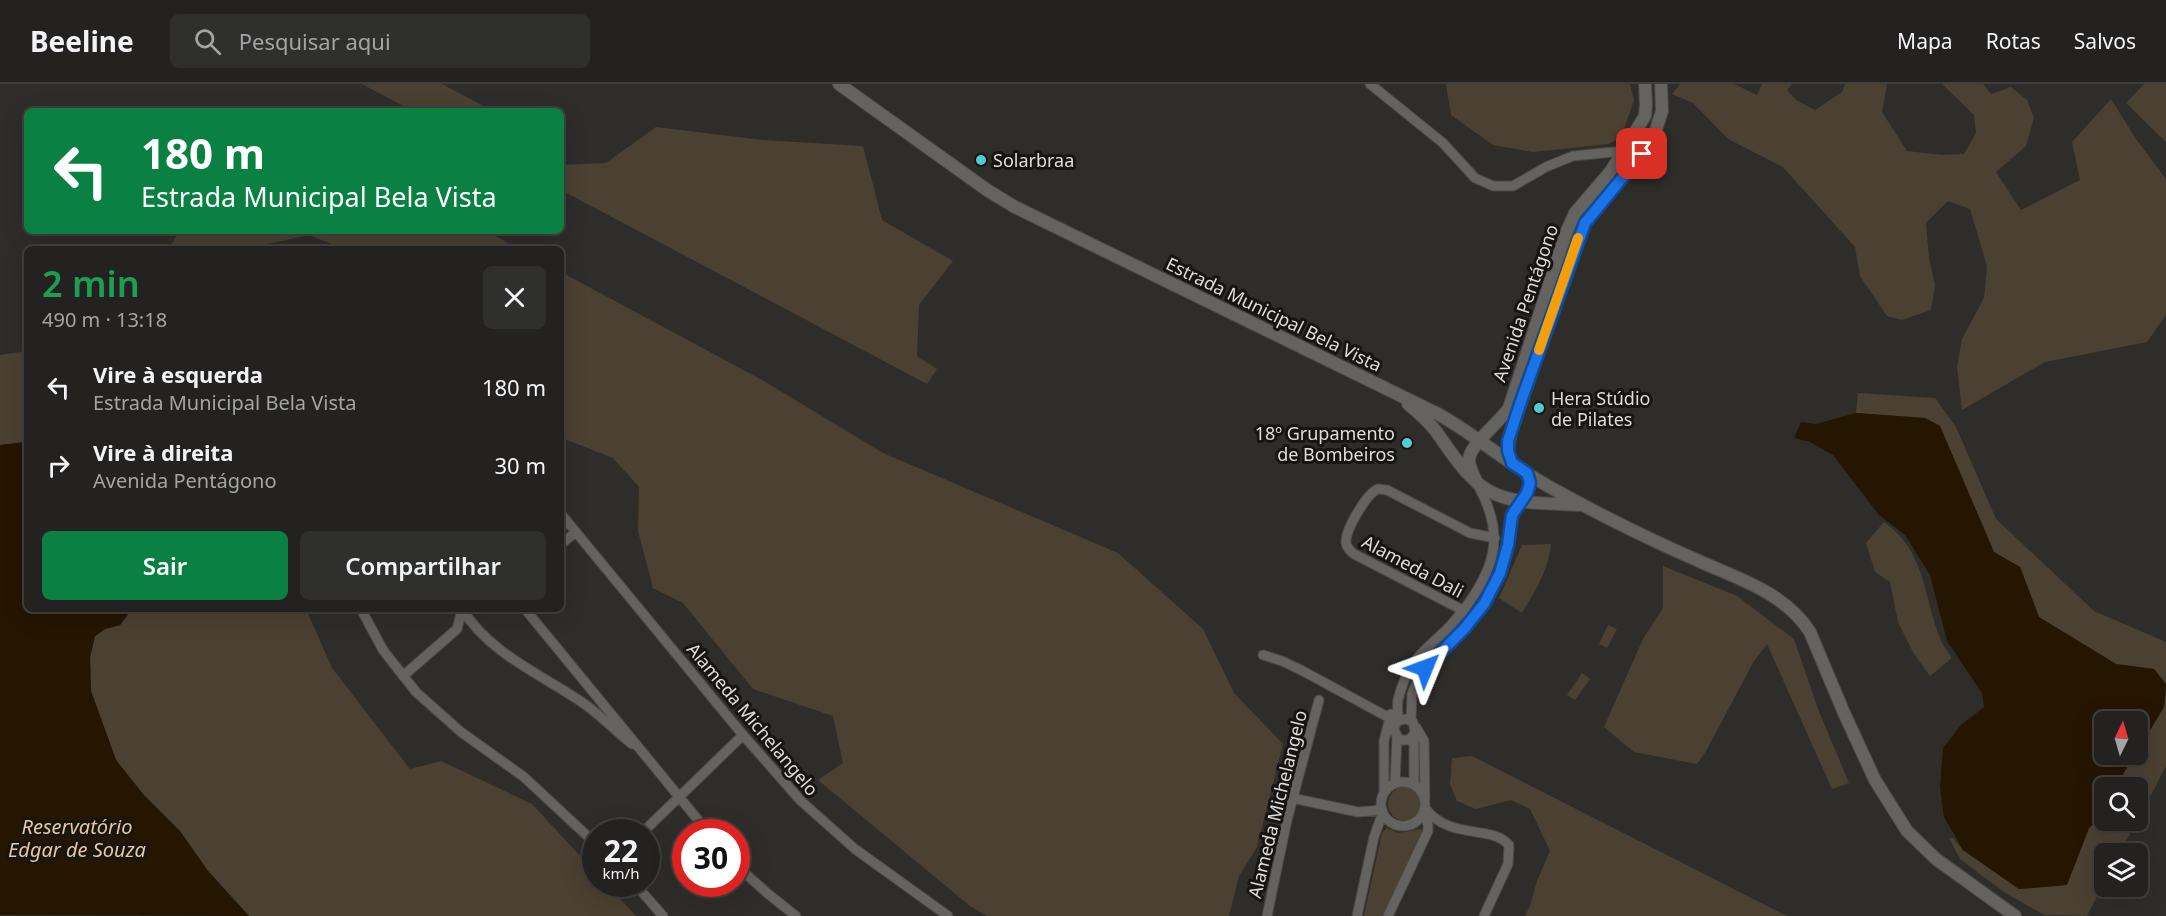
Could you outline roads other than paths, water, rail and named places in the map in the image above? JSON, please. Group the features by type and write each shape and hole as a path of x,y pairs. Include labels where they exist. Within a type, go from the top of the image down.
{"main road":[{"name":"Estrada Municipal Bela Vista","path":"839,84 987,190 1015,207 1451,421 1527,473 1583,505 1702,562 1770,603 1794,620 1806,638 1837,716 1874,794 1896,830 1924,859 2010,913"},
{"path":"1645,84 1646,121 1651,124 1659,122 1663,107 1662,85"},
{"path":"1646,110 1656,102 1663,107"},
{"name":"Avenida Pentágono","path":"1480,440 1509,408 1566,233 1575,213 1611,171 1646,110"},
{"name":"Avenida Pentágono","path":"1512,463 1508,441 1580,233 1591,214 1652,142 1659,122"},
{"path":"1397,394 1433,428 1453,456 1477,483 1496,494 1521,500 1583,505"},
{"path":"1477,483 1469,458 1480,440"},
{"path":"1521,500 1529,488 1527,473"}],"street":[{"path":"1370,84 1443,142 1475,178 1493,186 1513,186 1562,159 1623,151"},
{"path":"1604,154 1610,160 1611,171"},
{"path":"1395,783 1397,737 1394,720 1397,701 1408,672 1414,662 1462,611 1486,575 1492,561 1495,538 1490,508 1477,483"},
{"name":"Alameda Dali","path":"1474,616 1354,554 1347,546 1346,537 1365,498 1375,490 1382,489 1470,533 1495,538"},
{"path":"1414,784 1416,728 1412,721 1412,694 1418,678 1484,604 1500,573 1508,545 1512,515 1521,500"},
{"name":"Alameda Michelangelo","path":"564,518 743,735 801,801 824,824 855,849 948,916"},
{"path":"564,542 576,532"},
{"path":"363,612 383,650 429,705 461,732 524,777 582,830"},
{"path":"403,676 457,629 461,612"},
{"path":"464,612 476,628 507,655 588,707 648,758"},
{"path":"527,612 698,819"},
{"path":"457,629 476,628"},
{"path":"1263,655 1282,661 1394,720 1412,721 1424,741 1425,807 1413,824 1400,826 1388,819 1381,802 1384,791 1384,741 1394,720"},
{"path":"588,707 593,704 596,697"},
{"name":"Alameda Michelangelo","path":"1267,916 1292,798 1319,700"},
{"path":"657,819 743,735"},
{"path":"1397,737 1406,740 1414,735"},
{"path":"1384,791 1395,783 1414,784 1419,788 1428,825 1428,831 1388,916"},
{"path":"1292,798 1358,812 1383,811"},
{"path":"1425,807 1435,820 1449,827 1500,838 1509,845 1508,864 1484,916"},
{"path":"1357,916 1374,837 1383,811"},
{"path":"750,878 796,916"},
{"path":"646,897 663,916"}],"water":[{"path":"1856,413 1925,418 1940,426 1994,552 2020,567 2039,617 2116,664 2154,669 2166,684 2164,707 2148,733 2148,711 2094,711 2094,765 2129,765 2121,777 2094,777 2094,823 2089,828 2067,885 2019,889 1963,850 1944,817 1940,787 1943,748 1961,725 1984,707 1982,693 1947,641 1930,575 1905,535 1879,515 1833,455 1810,442 1794,438 1801,422 1816,424"},
{"name":"Reservatório Edgar de Souza","path":"24,442 24,612 130,612 120,625 105,629 95,636 90,657 91,691 116,760 143,794 180,831 208,871 249,916 0,915 0,445"}],"place":[{"name":"Solarbraa","path":"981,160"},
{"name":"Hera Stúdio de Pilates","path":"1539,408"},
{"name":"18º Grupamento de Bombeiros","path":"1407,443"}]}
